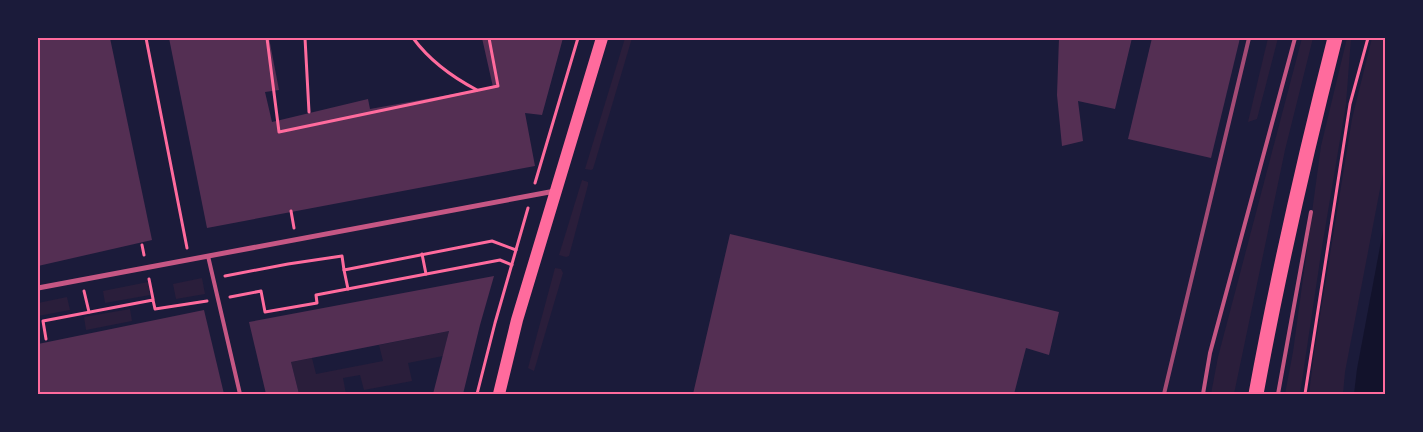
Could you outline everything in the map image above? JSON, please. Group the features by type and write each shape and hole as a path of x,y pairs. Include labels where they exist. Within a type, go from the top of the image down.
{"highway":[{"path":"1256,394 1304,161 1335,38"}],"main road":[{"path":"499,394 517,320 602,38"}],"street":[{"path":"38,288 555,191"}],"lane":[{"path":"1203,394 1210,353 1295,38"},
{"path":"1278,394 1311,212"},
{"path":"208,256 240,394"}],"path":[{"path":"146,38 190,260"},
{"path":"267,38 279,132 498,86 489,38"},
{"path":"305,38 309,112"},
{"path":"412,38 437,64 477,90"},
{"path":"477,394 495,323 578,38"},
{"path":"1305,394 1350,104 1368,38"},
{"path":"344,270 492,241 516,250"},
{"path":"422,254 426,274"},
{"path":"213,278 342,256 348,289"},
{"path":"149,278 155,309 261,291 265,312 317,303 316,295 426,274 500,260 512,265"},
{"path":"84,289 89,312"},
{"path":"46,339 43,321 153,300"}],"shaded area":[{"path":"625,38 632,38 593,169 585,169"},
{"path":"1268,38 1278,38 1257,119 1248,122"},
{"path":"1302,38 1313,38 1285,150 1234,394 1211,394 1218,357"},
{"path":"1347,38 1351,38 1346,104 1300,394 1285,394 1293,352 1321,146"},
{"path":"1372,38 1385,38 1385,163 1345,372 1343,394 1309,394 1352,119"},
{"path":"582,180 588,182 588,185 569,256 566,257 559,255"},
{"path":"1385,220 1385,394 1354,394 1357,369"},
{"path":"555,268 561,269 563,273 534,371 528,368"},
{"path":"202,278 205,294 176,299 173,284"},
{"path":"148,282 150,295 105,303 103,291"},
{"path":"67,297 70,310 38,316 38,303"},
{"path":"130,309 132,321 86,330 84,317"},
{"path":"449,331 443,356 408,363 412,381 364,390 360,375 343,378 346,394 299,394 291,362 312,358 316,374 383,361 379,345"}],"building":[{"path":"38,38 110,38 152,240 38,266"},
{"path":"169,38 269,38 279,90 265,92 272,122 368,99 370,109 493,87 482,38 563,38 542,115 525,113 535,166 207,228"},
{"path":"1059,38 1132,38 1115,109 1078,101 1083,141 1062,146 1057,95"},
{"path":"1152,38 1240,38 1211,158 1128,139"},
{"path":"730,234 1059,312 1049,355 1026,348 1014,394 693,394"},
{"path":"494,276 463,394 433,394 449,331 291,362 299,394 266,394 249,322"},
{"path":"204,310 224,394 38,394 38,344"}],"railway":[{"path":"1164,394 1249,38"}]}
